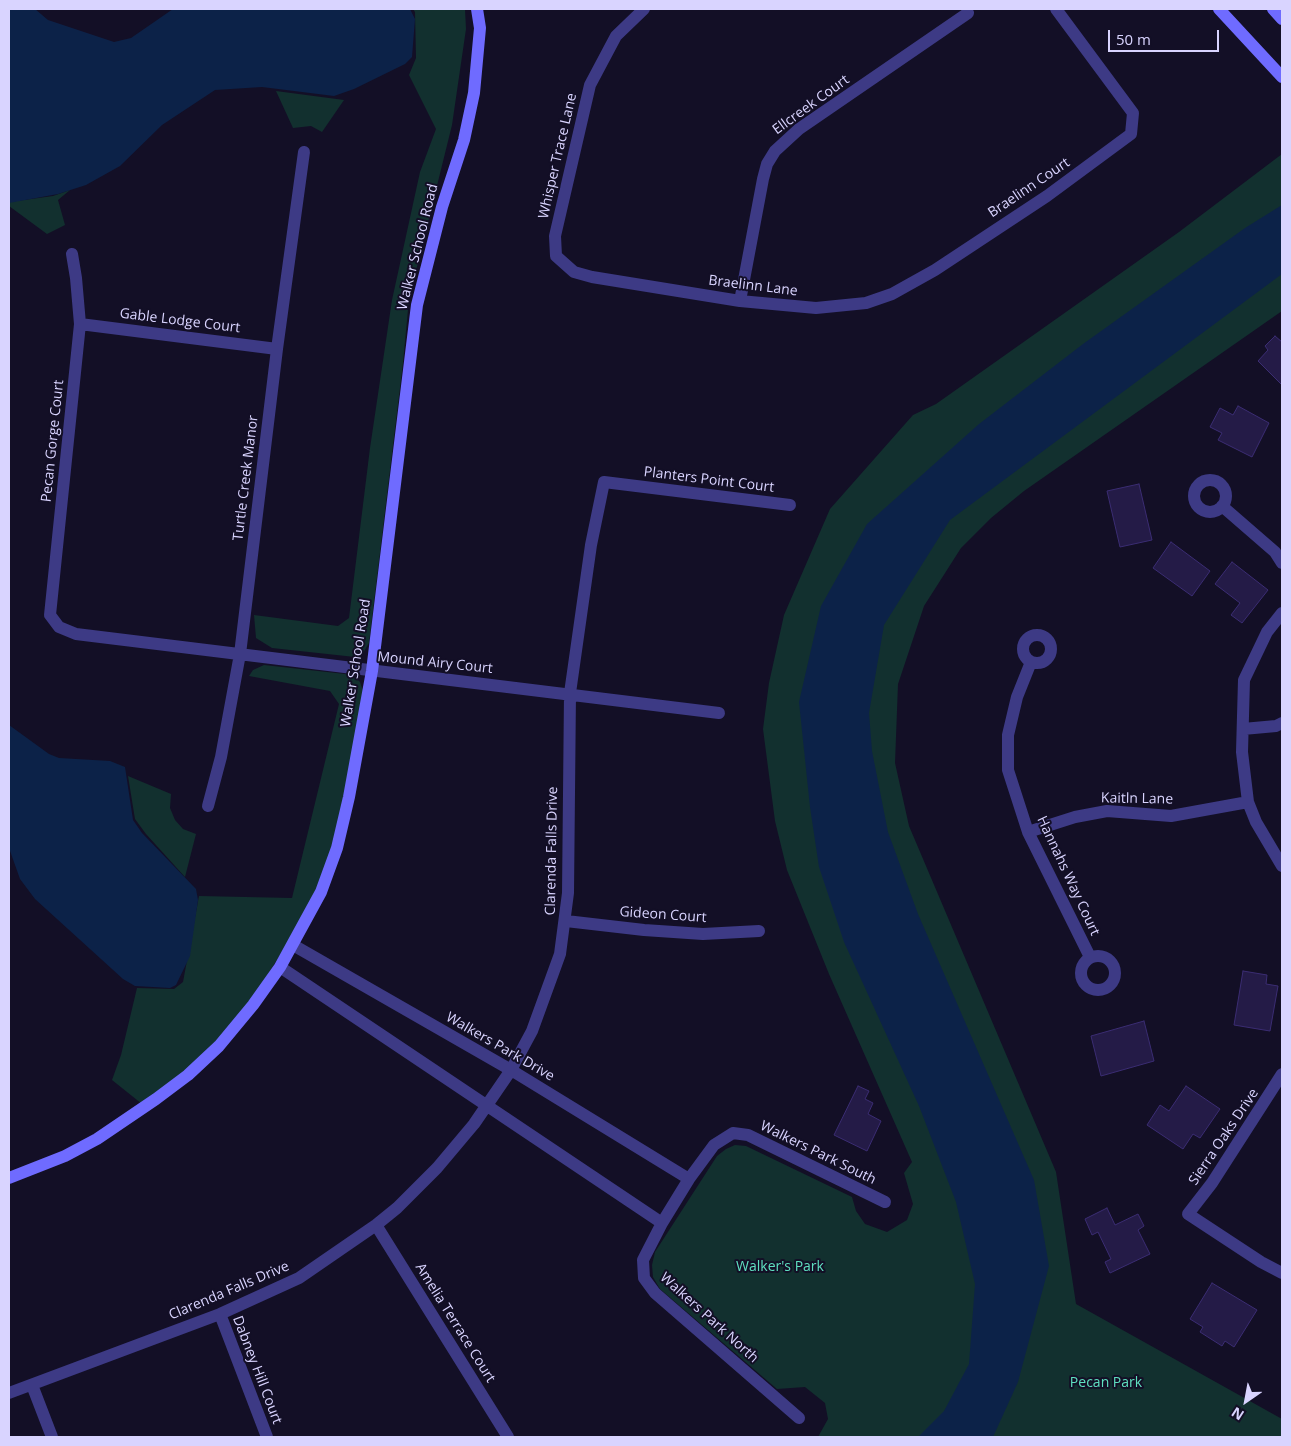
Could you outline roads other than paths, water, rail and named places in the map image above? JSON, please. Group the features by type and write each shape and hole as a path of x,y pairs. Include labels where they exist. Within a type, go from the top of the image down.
{"street":[{"name":"Walker School Road","path":"9,1178 65,1156 97,1139 188,1075 219,1046 253,1005 293,945 321,892 337,848 349,798 372,671 417,305 442,207 464,140 474,93 480,28 477,9"},
{"name":"Whisper Trace Lane","path":"565,263 556,256 555,236 584,103 590,85 606,52 628,23 644,9"},
{"name":"Braelinn Court","path":"934,270 1047,196 1132,134 1133,113 1056,9"},
{"path":"1219,9 1282,78"},
{"path":"1272,9 1282,20"},
{"name":"Ellcreek Court","path":"740,301 763,179 767,164 775,150 799,129 968,13"},
{"name":"Turtle Creek Manor","path":"208,806 221,757 240,654 277,349 304,152"},
{"name":"Pecan Gorge Court","path":"59,627 50,615 80,324 72,254"},
{"name":"Braelinn Lane","path":"565,263 574,272 592,277 740,301 792,307 841,307 866,303 892,294 934,270"},
{"name":"Gable Lodge Court","path":"80,324 277,349"},
{"name":"Clarenda Falls Drive","path":"9,1393 220,1314 299,1278 376,1225 397,1208 437,1168 487,1105 532,1032 560,954 566,921 570,693 590,545 604,482 625,484"},
{"name":"Planters Point Court","path":"625,484 790,505"},
{"path":"1222,506 1275,552 1282,563"},
{"path":"1282,614 1267,632 1244,680 1242,752 1248,802 1256,822 1282,866"},
{"name":"Mound Airy Court","path":"59,627 76,634 372,671 570,693 719,713"},
{"name":"Hannahs Way Court","path":"1031,662 1017,697 1008,735 1008,770 1028,832 1090,957"},
{"path":"1243,729 1276,726 1282,723"},
{"name":"Kaitln Lane","path":"1028,832 1075,817 1107,812 1171,816 1248,802"},
{"name":"Gideon Court","path":"566,921 644,930 703,934 759,931"},
{"name":"Walkers Park Drive","path":"293,945 510,1070 689,1179"},
{"path":"280,966 662,1223"},
{"name":"Sierra Oaks Drive","path":"1282,1074 1212,1183 1188,1214 1261,1262 1282,1273"},
{"name":"Walkers Park South","path":"662,1223 689,1179 714,1144 733,1132 748,1135 885,1202"},
{"name":"Walkers Park North","path":"662,1223 643,1260 644,1278 655,1293 799,1418"},
{"name":"Amelia Terrace Court","path":"376,1225 508,1437"},
{"name":"Dabney Hill Court","path":"220,1314 267,1437"},
{"path":"32,1385 52,1437"}],"water":[{"path":"9,9 35,9 48,20 114,42 131,38 173,9 410,9 415,19 412,57 405,64 354,89 334,96 262,87 215,90 162,125 120,166 86,185 58,194 9,203"},
{"path":"1282,205 1282,274 950,520 884,625 869,713 872,751 888,832 918,914 1034,1180 1049,1266 1018,1382 993,1437 918,1437 944,1411 969,1364 975,1284 956,1202 919,1106 844,942 819,867 810,807 799,702 821,606 867,524 979,424 1083,344 1245,228"},
{"path":"9,725 49,754 59,758 110,761 125,767 133,820 142,833 196,889 198,900 190,956 176,985 170,988 135,986 123,979 35,899 20,879 9,848"}],"park label":[{"name":"Walker's Park","path":"780,1267"},
{"name":"Pecan Park","path":"1106,1383"}]}
